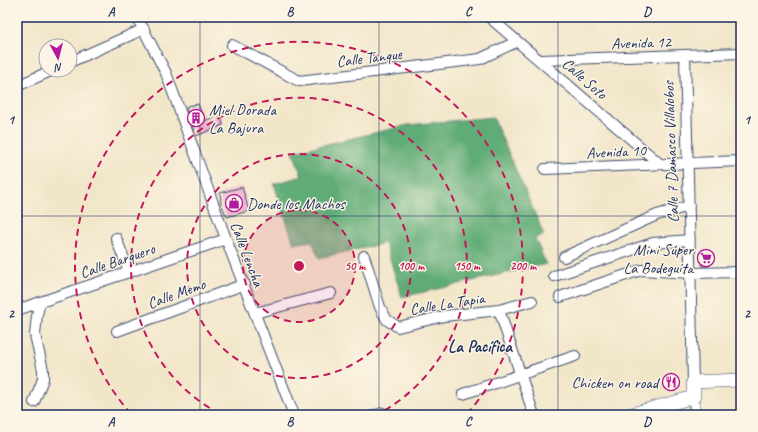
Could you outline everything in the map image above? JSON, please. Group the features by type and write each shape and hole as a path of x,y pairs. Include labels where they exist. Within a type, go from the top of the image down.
{"main road":[{"path":"693,382 741,380"},
{"name":"Calle 7 Damasco Villalobos","path":"693,382 694,397"},
{"path":"628,415 694,397"}],"street":[{"name":"Calle Lencha","path":"137,17 166,73 226,239 245,284 294,415"},
{"name":"Calle Soto","path":"489,17 516,42 541,60 660,164"},
{"path":"78,58 144,29"},
{"name":"Calle Tanque","path":"232,44 299,81 480,58 516,42"},
{"name":"Avenida 12","path":"541,60 741,53"},
{"name":"Calle 7 Damasco Villalobos","path":"685,55 693,382"},
{"path":"17,86 38,76"},
{"name":"Avenida 10","path":"545,169 687,162 741,161"},
{"path":"564,257 657,215 689,206"},
{"path":"116,238 129,272"},
{"name":"Calle Barquero","path":"17,310 226,239"},
{"path":"554,276 653,243 690,240"},
{"name":"Calle La Tapia","path":"364,256 380,307 387,320 398,327 444,316 499,310 532,301"},
{"path":"560,297 641,270 691,273 741,272"},
{"name":"Calle Memo","path":"117,331 245,284"},
{"path":"255,313 331,293"},
{"path":"34,402 43,379 35,326 40,302"},
{"path":"499,310 534,415"},
{"path":"463,394 520,376 575,356"},
{"name":"Calle 7 Damasco Villalobos","path":"694,397 695,415"}],"green space":[{"path":"493,117 544,235 535,238 546,264 402,297 385,243 319,258 312,241 294,244 274,184 302,176 293,152 408,125"}],"building":[{"name":"Miel Dorada La Bajura","path":"198,104 204,121 221,115 223,125 196,136 186,108 187,106"},
{"name":"Donde los Machos","path":"242,187 249,211 227,217 221,204 220,193"},
{"name":"Mini Súper La Bodeguita","path":"702,250 709,250 709,266 702,266"}],"place":[{"name":"Miel Dorada La Bajura","path":"196,118"},
{"name":"Donde los Machos","path":"234,203"},
{"name":"Mini Súper La Bodeguita","path":"706,258"},
{"name":"Chicken on road","path":"671,382"}],"district":[{"name":"La Pacífica","path":"480,346"}]}
